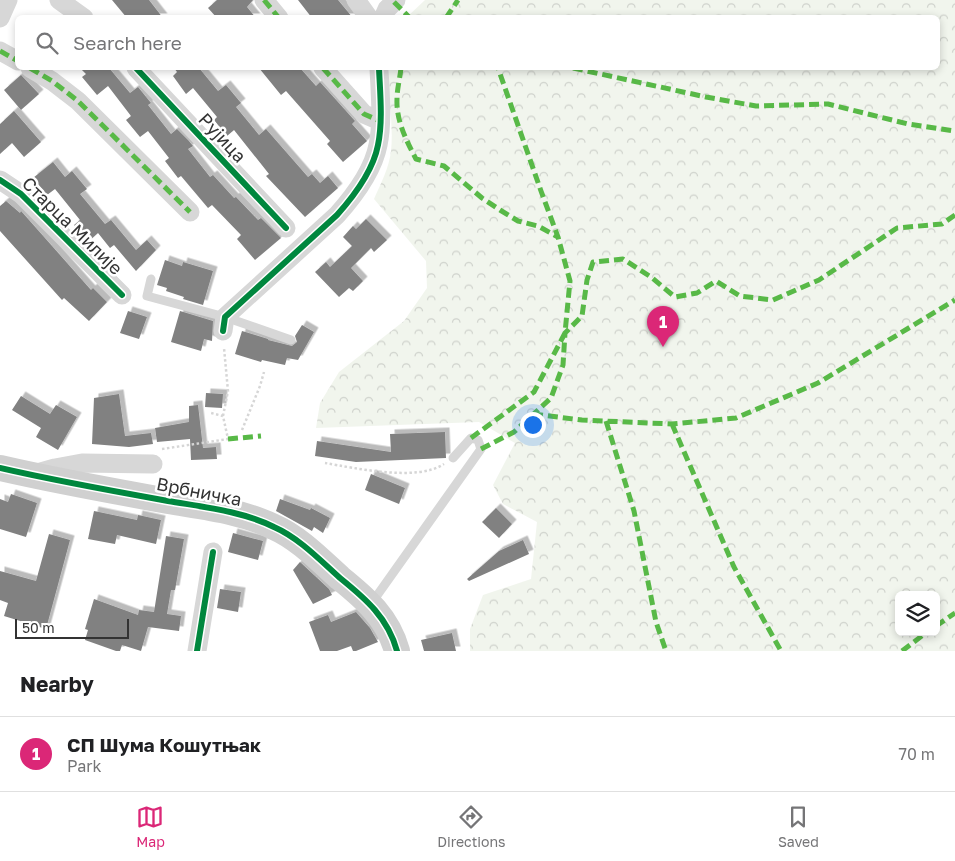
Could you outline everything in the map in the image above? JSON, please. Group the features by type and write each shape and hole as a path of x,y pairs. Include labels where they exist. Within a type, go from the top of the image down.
{"street":[{"path":"0,18 8,0"},
{"path":"59,0 80,15"},
{"path":"264,0 276,15"},
{"path":"356,0 375,15"},
{"path":"370,0 377,15"},
{"path":"380,15 396,0"},
{"path":"0,51 15,59"},
{"path":"33,70 52,81 78,101 190,212"},
{"name":"Рујица","path":"138,70 286,228"},
{"path":"325,70 364,114 380,121"},
{"path":"224,324 337,215 352,198 363,181 378,146 380,121 379,70"},
{"name":"Старца Милије","path":"0,180 21,194 122,295"},
{"path":"31,475 82,463 153,464"},
{"name":"Врбничка","path":"0,468 202,507 266,523 298,542 371,604 391,632 397,651"},
{"path":"197,651 213,552"}],"lane":[{"path":"151,279 147,296 224,324 292,340"},
{"path":"371,604 481,449 478,440 471,438 453,458"}],"path":[{"path":"134,464 148,453 156,450 228,439 224,416 228,391 224,324"},
{"path":"242,430 264,372"},
{"path":"211,413 224,416"},
{"path":"325,463 397,473 438,468 453,458"}],"green space":[{"path":"425,0 955,0 955,651 470,651 470,629 483,595 531,579 537,522 503,504 493,485 515,443 479,422 316,428 320,403 339,372 404,321 427,288 426,261 374,199 387,169 391,151 392,130 389,70 940,70 940,15 409,15"}],"building":[{"path":"112,0 149,0 161,15 124,15"},
{"path":"217,0 253,0 247,7 254,15 214,15 208,8"},
{"path":"298,0 338,0 350,15 310,15"},
{"path":"82,70 111,70 130,93 138,87 151,103 148,105 171,134 177,129 193,146 188,149 210,177 213,175 234,198 236,197 258,220 261,218 281,238 255,260 237,239 241,235 212,205 208,208 181,176 178,178 165,161 169,158 148,131 140,137 126,120 131,116 108,86 97,95 82,77 86,74"},
{"path":"176,70 201,70 218,91 226,85 241,103 236,107 259,135 266,129 308,177 312,174 320,183 328,176 338,188 305,217 266,176 269,174 234,130 227,136 214,120 217,117 193,88 186,94 173,76 177,72"},
{"path":"261,70 302,70 316,86 320,82 355,121 352,124 367,141 343,162 327,144 330,141 286,91 281,95"},
{"path":"21,75 39,94 21,110 4,90"},
{"path":"14,111 41,142 24,157 12,143 0,154 0,124"},
{"path":"53,162 65,177 72,171 87,189 80,194 105,224 111,220 136,250 147,240 156,250 136,271 114,245 110,248 98,233 88,242 74,225 80,220 55,189 47,195 33,178"},
{"path":"6,201 20,213 21,211 91,290 93,288 107,302 89,321 64,298 62,300 0,231 0,206"},
{"path":"366,219 387,240 374,252 371,248 351,268 363,281 353,291 349,288 339,297 315,272 326,262 330,267 352,246 343,237 353,226 356,229"},
{"path":"165,260 182,266 183,262 213,271 203,305 183,299 184,297 166,291 167,288 157,285"},
{"path":"128,311 147,317 139,339 120,333"},
{"path":"180,311 213,321 212,341 204,339 201,351 171,342"},
{"path":"302,325 314,332 298,360 287,358 285,365 262,360 261,362 235,354 242,331 292,346 297,342 295,336"},
{"path":"206,393 223,394 222,408 205,407"},
{"path":"119,394 125,436 151,433 153,444 129,447 92,444 94,398"},
{"path":"21,396 50,414 56,405 77,417 58,450 36,437 41,428 12,410"},
{"path":"198,405 203,448 216,447 217,459 191,460 190,439 157,442 155,428 189,422 189,406"},
{"path":"445,432 446,458 356,462 315,456 317,441 391,452 390,434"},
{"path":"371,474 405,488 399,504 365,490"},
{"path":"11,494 37,503 26,537 0,529 0,499 8,502"},
{"path":"280,499 310,510 311,508 330,518 323,533 314,527 312,531 276,511"},
{"path":"496,508 512,524 499,538 482,522"},
{"path":"94,511 137,520 138,515 161,520 156,544 117,535 115,544 88,539"},
{"path":"233,533 263,541 258,560 228,552"},
{"path":"49,534 70,540 46,629 4,616 8,603 0,600 0,571 36,581"},
{"path":"166,536 184,539 175,590 171,590 167,614 181,616 179,631 148,627 141,651 122,645 120,651 116,651 85,640 88,630 85,629 94,599 138,615 139,610 154,612"},
{"path":"523,540 529,554 469,581 467,579 499,551"},
{"path":"300,562 329,589 332,595 313,604 293,570"},
{"path":"220,589 241,592 238,612 217,608"},
{"path":"356,612 370,628 378,642 356,651 353,651 351,646 337,651 320,651 309,622 328,615 331,622"},
{"path":"452,633 456,651 424,651 421,640"}],"marked path":[{"path":"264,0 276,15"},
{"path":"448,15 458,0"},
{"path":"394,2 407,15"},
{"path":"0,51 15,59"},
{"path":"33,70 52,81 78,101 190,212"},
{"path":"325,70 364,114 380,121"},
{"path":"401,70 397,95 398,115 405,137 416,159 444,166 482,198 500,210 518,221 538,226 558,237"},
{"path":"471,438 534,392 565,333 570,281 558,237 499,70"},
{"path":"582,70 756,106 828,104 908,124 955,131"},
{"path":"481,449 514,432 551,398 563,365 565,333 582,316 587,280 593,262 623,259 651,277 675,297 697,293 716,281 740,296 773,300 819,280 897,228 942,224 955,215"},
{"path":"533,414 582,420 672,424 736,418 818,383 955,300"},
{"path":"606,421 634,511 656,622 666,651"},
{"path":"672,424 734,567 781,651"},
{"path":"228,439 261,436"},
{"path":"940,623 955,613"},
{"path":"902,651 922,636"}],"cycle path":[{"path":"138,70 286,228"},
{"path":"223,331 225,317 337,215 362,183 376,155 380,136 379,70"},
{"path":"0,180 21,194 122,295"},
{"path":"0,468 84,486 222,510 249,517 274,527 301,543 375,610 388,629 397,651"},
{"path":"197,651 213,552"}],"place":[{"name":"СП Шума Кошутњак","path":"663,347"}]}
